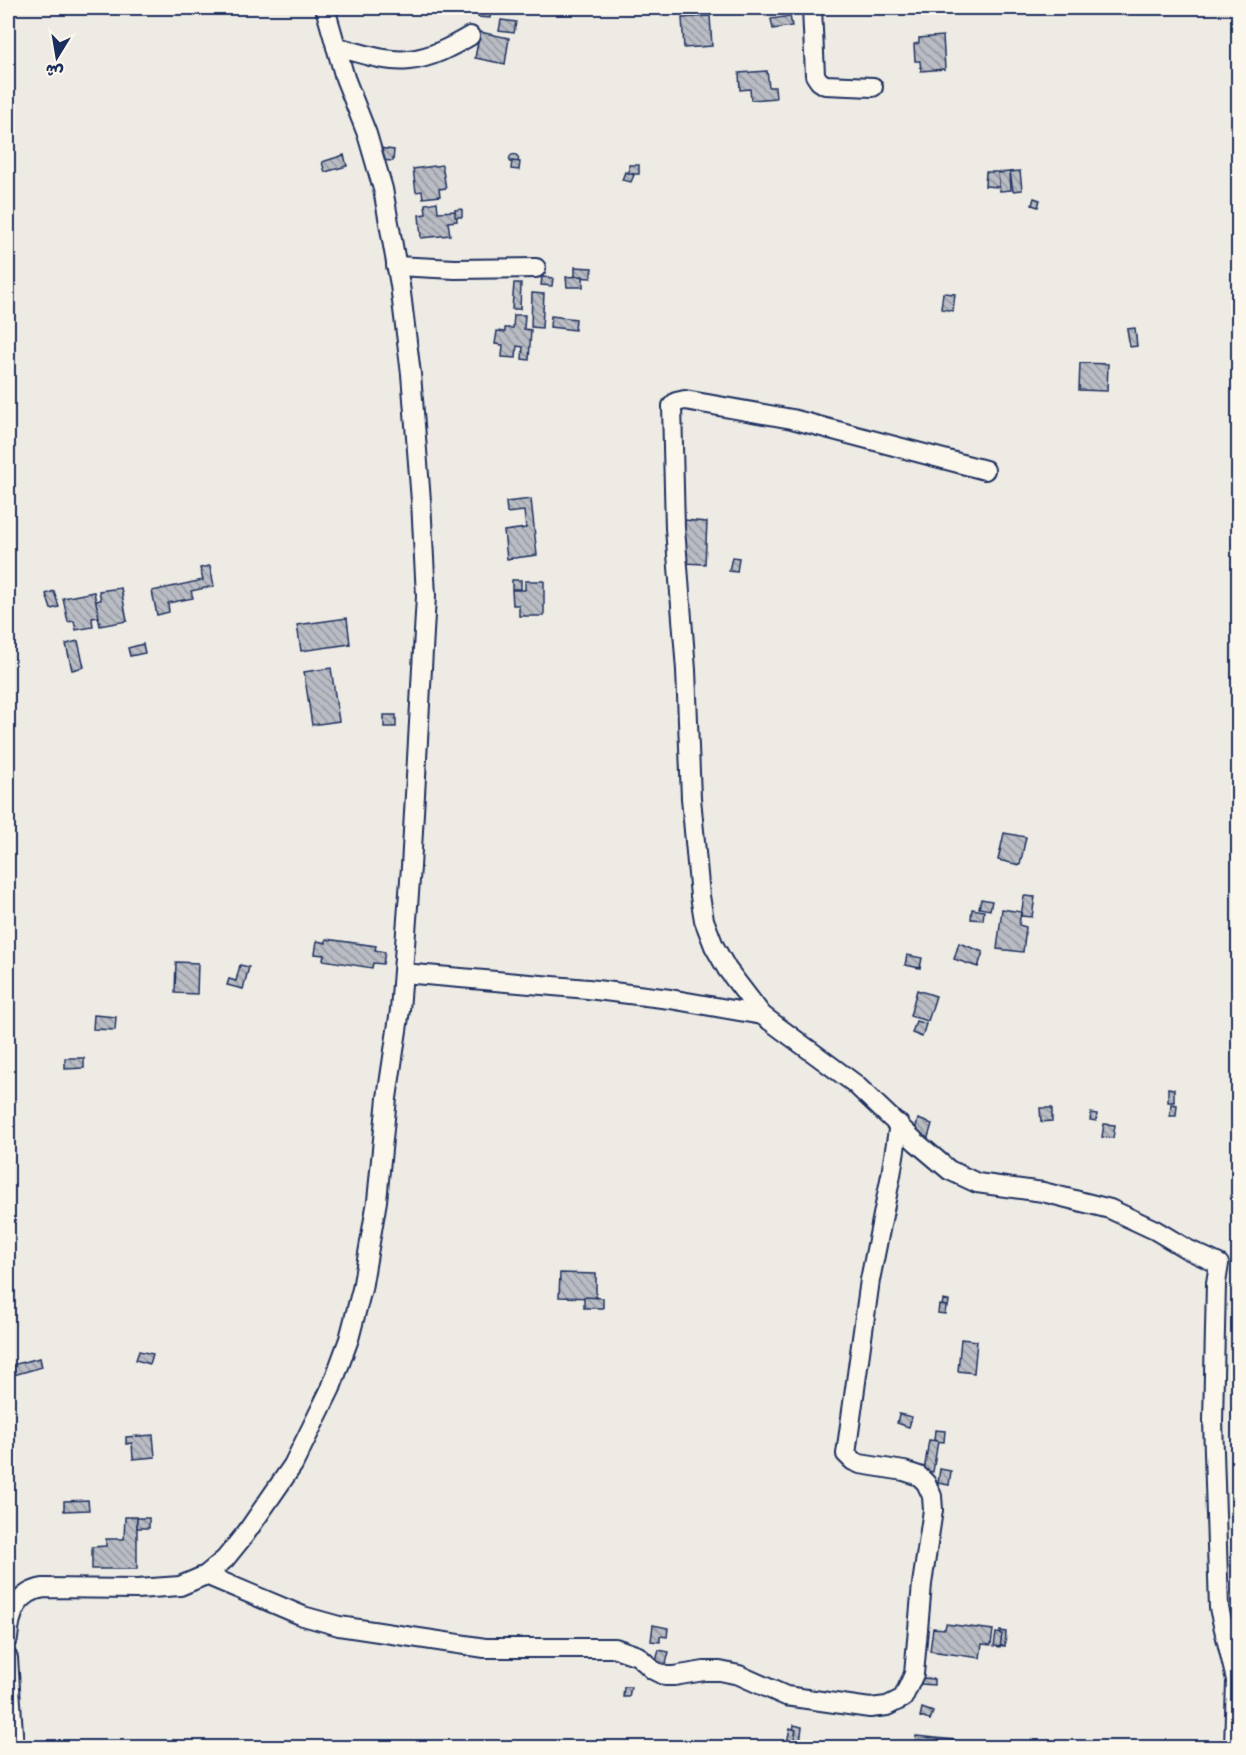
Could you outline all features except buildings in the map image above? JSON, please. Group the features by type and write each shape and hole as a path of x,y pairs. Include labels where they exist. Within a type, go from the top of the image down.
{"street":[{"path":"8,1638 9,1622 18,1602 32,1590 44,1588 137,1589 180,1586 206,1575 225,1559 293,1465 331,1388 349,1339 362,1289 376,1201 387,1098 400,1010 411,867 426,596 413,396 383,189 367,134 345,78 325,8"},
{"path":"812,8 815,75 819,81 825,85 873,87"},
{"path":"336,47 408,61 443,51 470,36"},
{"path":"396,267 455,270 536,268"},
{"path":"985,470 792,419 700,402 676,402 672,406 675,540 686,670 691,798 704,920 714,946 727,969 762,1015 854,1083 949,1170 976,1183 1042,1192 1110,1209 1155,1230 1187,1250 1219,1264 1216,1283 1214,1456 1219,1608 1236,1680 1234,1748"},
{"path":"403,973 612,992 670,999 762,1015"},
{"path":"206,1575 303,1616 339,1626 485,1648 615,1648 638,1656 653,1670 665,1676 720,1671 739,1675 786,1696 832,1704 870,1708 887,1706 903,1698 914,1674 922,1584 933,1510 932,1496 926,1484 918,1476 904,1471 860,1464 846,1454 870,1280 891,1175 898,1124"},
{"path":"8,1658 14,1748"}]}
